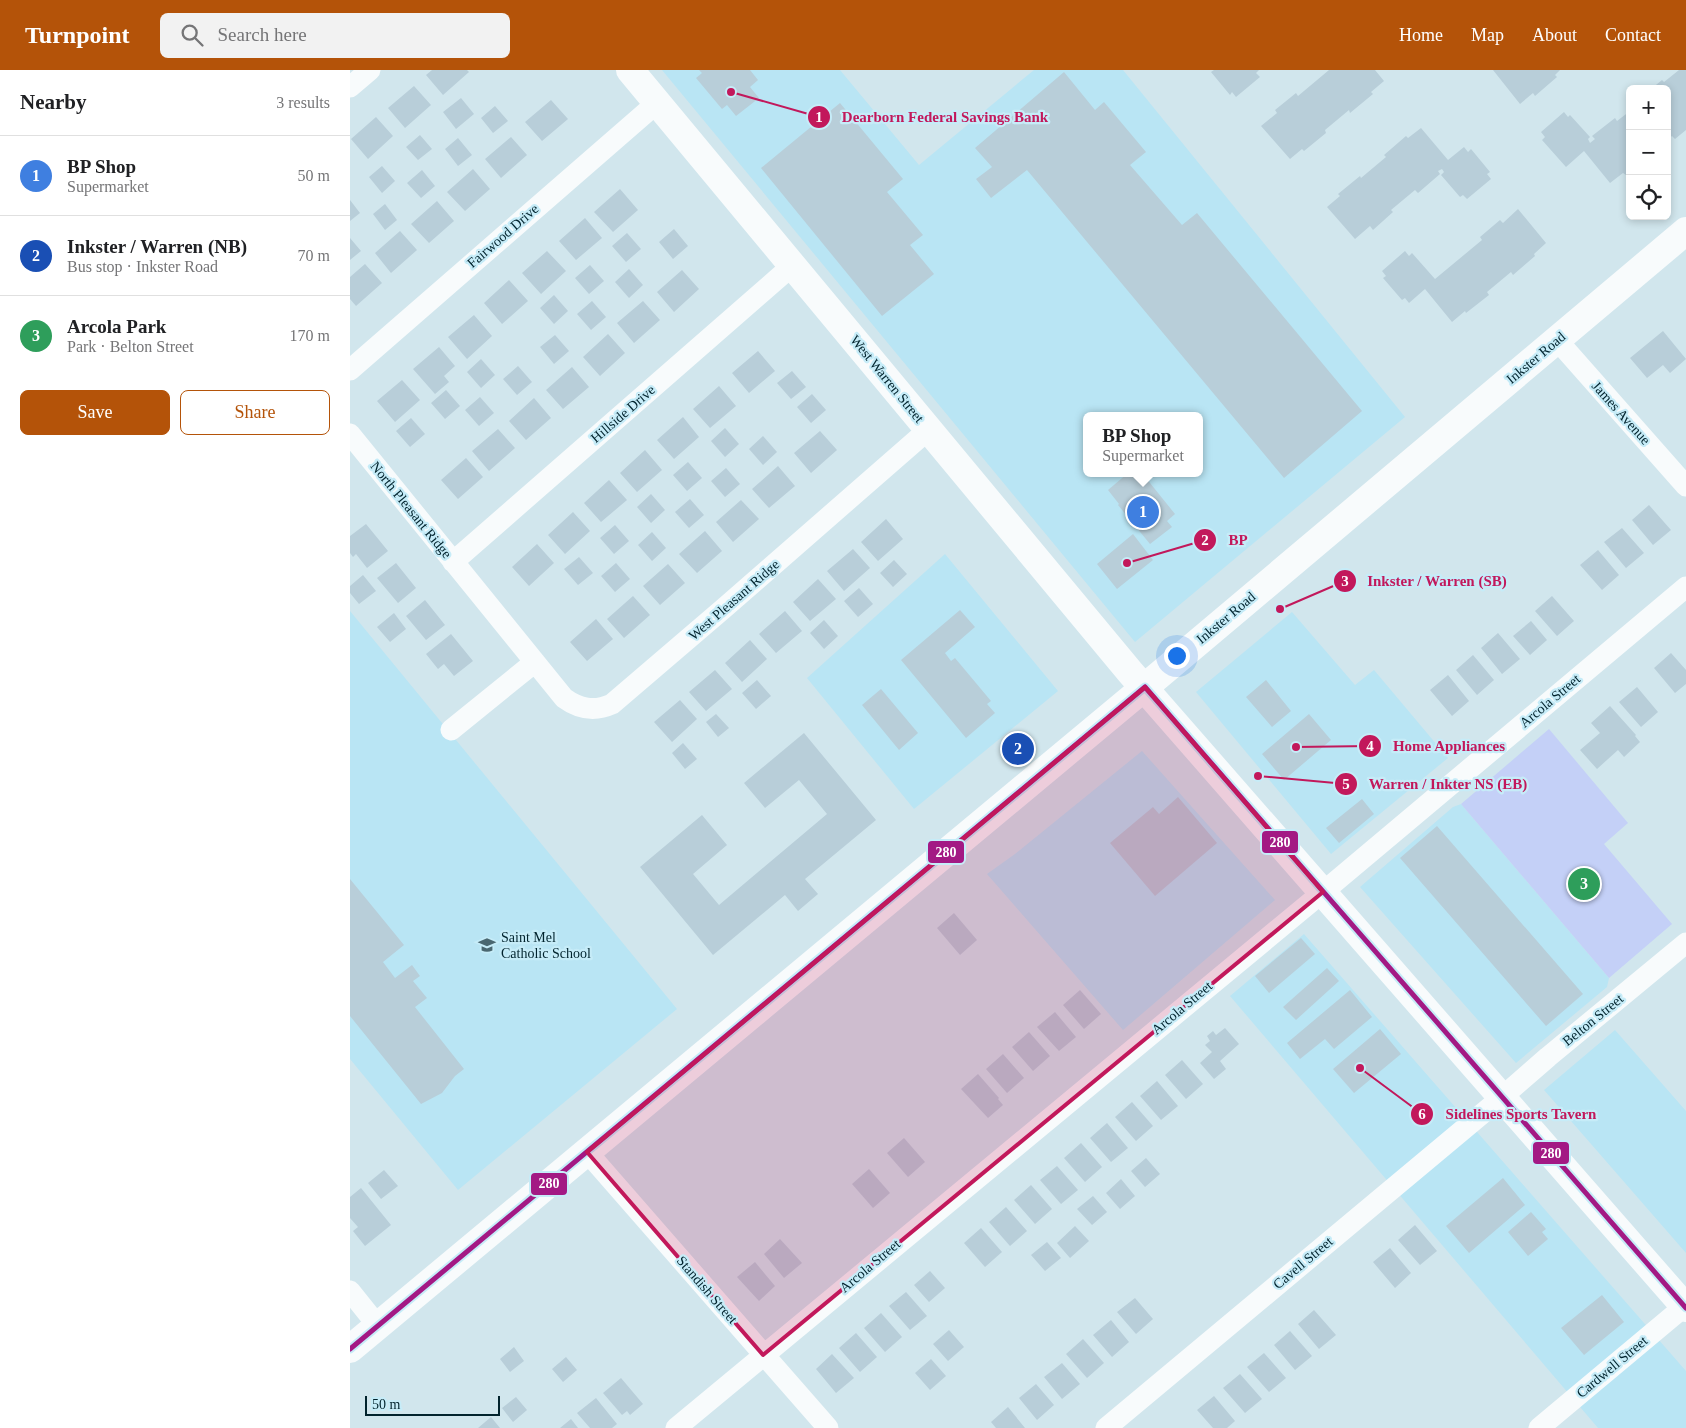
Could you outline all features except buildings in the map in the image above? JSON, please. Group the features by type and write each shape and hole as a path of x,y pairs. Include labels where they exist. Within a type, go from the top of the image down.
{"main road":[{"name":"West Warren Street","path":"630,70 1130,672 1501,1098 1686,1307"},
{"name":"Inkster Road","path":"350,1350 1145,687 1686,231"}],"street":[{"path":"350,87 370,70"},
{"name":"Fairwood Drive","path":"350,370 658,102"},
{"name":"Hillside Drive","path":"453,562 792,265"},
{"name":"James Avenue","path":"1557,340 1686,486"},
{"name":"West Pleasant Ridge","path":"453,562 564,698 584,709 604,708 612,704 723,609 928,430"},
{"name":"North Pleasant Ridge","path":"350,434 453,562"},
{"name":"Arcola Street","path":"676,1428 1323,892 1686,587"},
{"path":"451,730 535,662"},
{"name":"Belton Street","path":"1501,1098 1548,1056 1686,943"},
{"name":"Cavell Street","path":"1106,1428 1501,1098"},
{"name":"Standish Street","path":"587,1152 828,1428"},
{"path":"350,1291 378,1326"},
{"name":"Cardwell Street","path":"1539,1428 1686,1307"}],"highlighted area":[{"path":"1145,687 1323,892 763,1355 587,1152"}],"shaded area":[{"path":"662,70 840,70 919,165 1034,70 1123,70 1405,417 1135,642"},
{"path":"945,554 1058,691 914,809 807,678"},
{"name":"Saint Mel Catholic School","path":"350,611 677,1009 458,1190 350,1059"},
{"path":"1292,612 1355,685 1374,670 1448,758 1331,854 1196,692"},
{"path":"1549,729 1628,823 1604,844 1672,924 1609,978 1461,804"},
{"path":"1142,751 1275,900 1123,1030 987,874 1015,854"},
{"path":"1461,804 1609,978 1607,987 1516,1063 1360,887 1453,807"},
{"path":"1304,934 1686,1371 1686,1428 1598,1428 1230,996"},
{"path":"1615,1030 1686,1111 1686,1253 1544,1090"}],"transit line":[{"name":"280","path":"1145,687 1686,1308"},
{"name":"280","path":"350,1349 1145,687"}],"place":[{"name":"Dearborn Federal Savings Bank","path":"731,92"},
{"name":"BP Shop","path":"1143,512"},
{"name":"BP","path":"1127,563"},
{"name":"Inkster / Warren (SB)","path":"1280,609"},
{"name":"Home Appliances","path":"1296,747"},
{"name":"Inkster / Warren (NB)","path":"1018,749"},
{"name":"Warren / Inkter NS (EB)","path":"1258,776"},
{"name":"Arcola Park","path":"1584,884"},
{"name":"Saint Mel Catholic School","path":"487,945"},
{"name":"Sidelines Sports Tavern","path":"1360,1068"}]}
